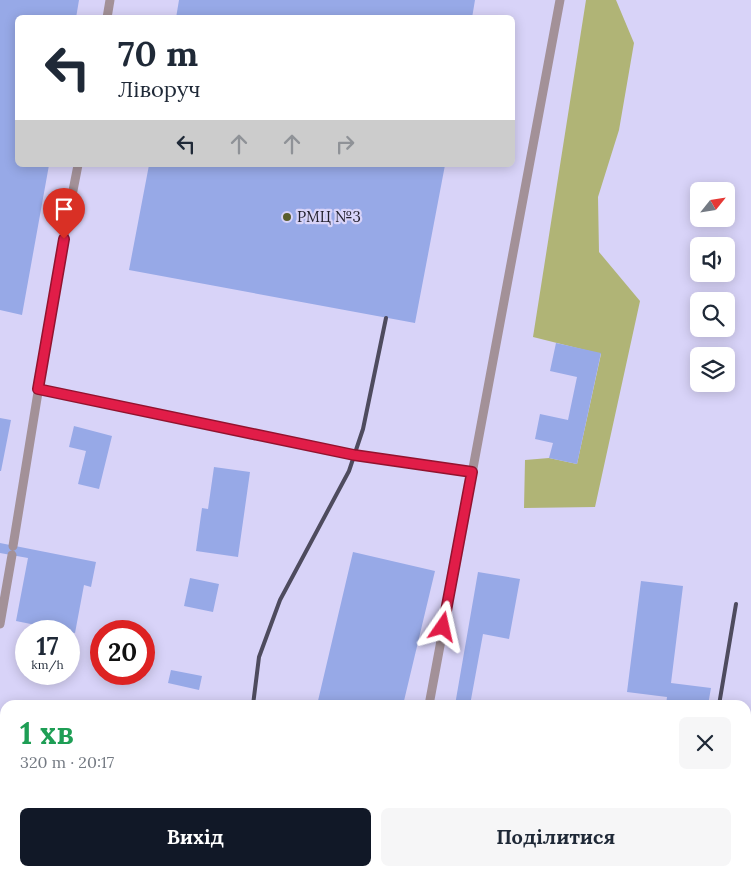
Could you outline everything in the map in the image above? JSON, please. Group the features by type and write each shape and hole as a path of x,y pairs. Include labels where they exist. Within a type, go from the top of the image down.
{"lane":[{"path":"108,15 110,0"},
{"path":"430,700 560,0"},
{"path":"0,624 60,257 78,167"},
{"path":"38,389 354,455 472,472"}],"green space":[{"path":"586,0 616,0 634,43 619,130 598,197 599,252 640,301 595,507 524,508 525,460 549,458 577,464 601,354 533,337"}],"building":[{"path":"0,0 79,0 76,15 15,15 15,167 49,167 22,315 0,310"},
{"path":"179,0 475,0 472,15 176,15"},
{"name":"РМЦ №3","path":"149,167 445,167 415,323 129,270"},
{"path":"556,343 601,353 577,464 549,458 553,443 535,439 540,414 568,420 577,377 550,371"},
{"path":"0,418 11,420 1,471 0,471"},
{"path":"74,426 112,436 99,489 78,484 86,451 69,447"},
{"path":"214,467 250,472 238,557 196,551 202,508 208,509"},
{"path":"0,543 96,562 91,587 84,585 77,620 16,620 28,558 0,553"},
{"path":"353,552 435,571 404,700 318,700"},
{"path":"478,572 520,579 509,639 483,634 471,700 456,700"},
{"path":"190,578 219,584 213,612 184,606"},
{"path":"641,581 683,586 671,683 711,688 709,700 667,700 667,697 627,692"},
{"path":"171,670 202,676 199,690 168,683"}],"railway":[{"path":"254,700 259,657 280,600 349,471 363,429 386,318"},
{"path":"720,700 736,604"}],"place":[{"name":"РМЦ №3","path":"287,217"}],"route":[{"path":"64,239 38,389 354,455 472,472 443,627"}]}
